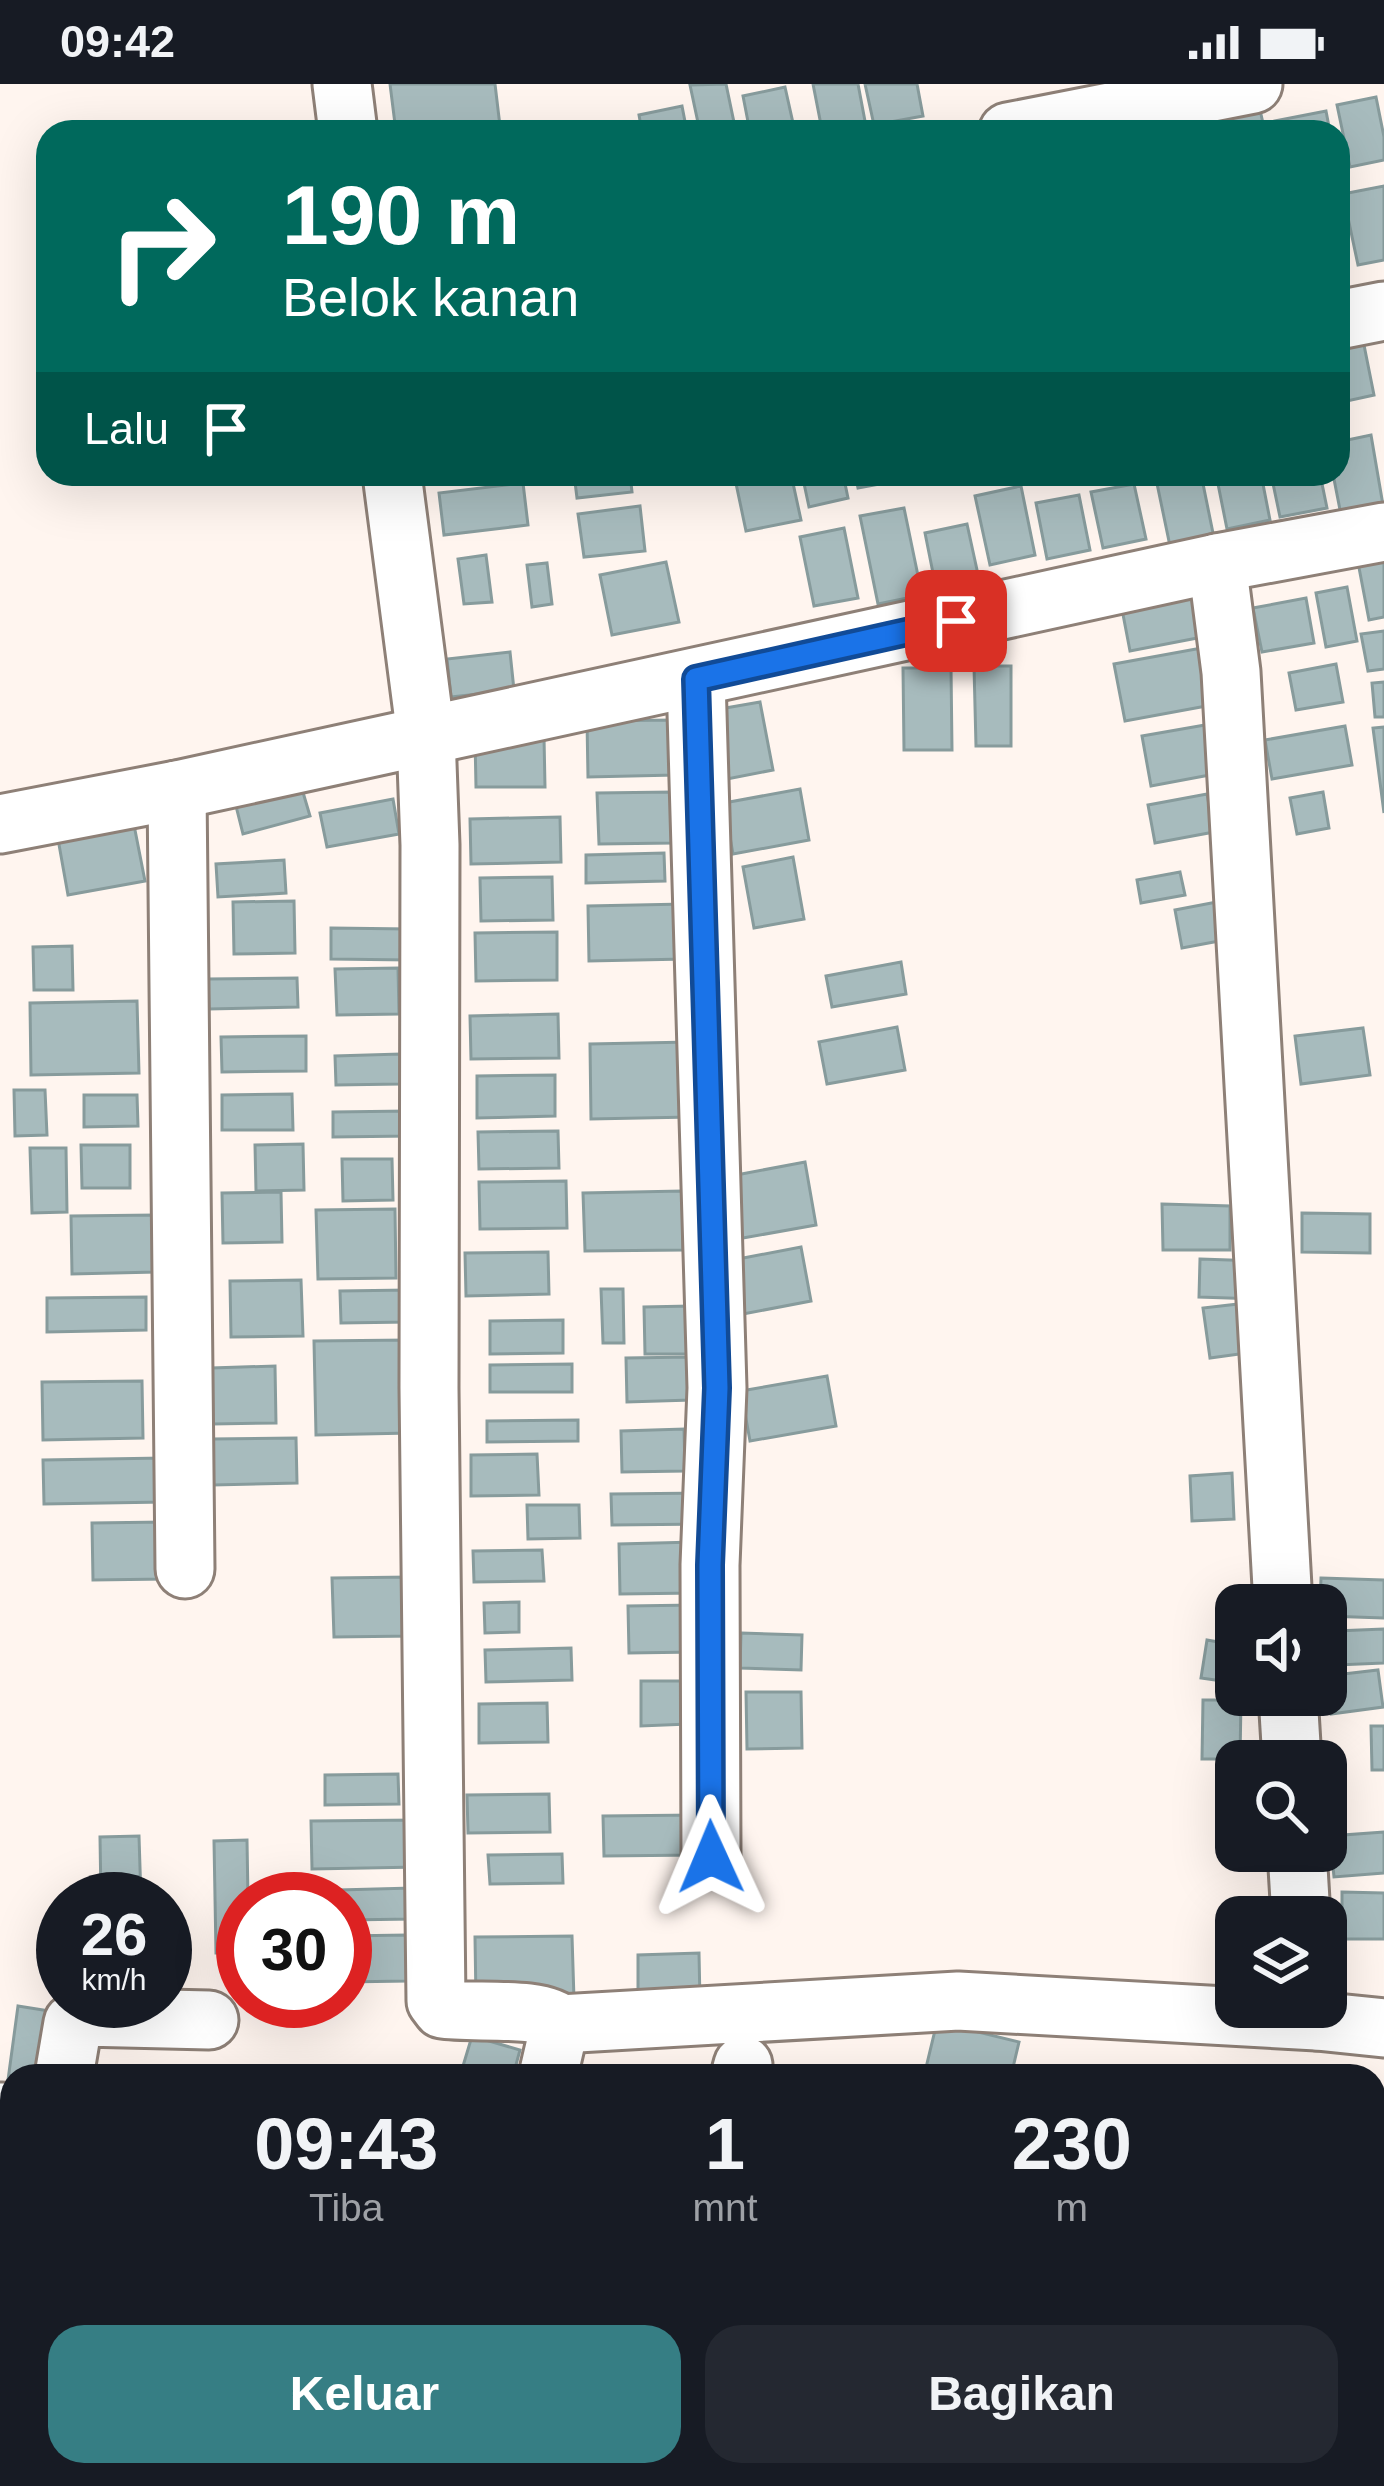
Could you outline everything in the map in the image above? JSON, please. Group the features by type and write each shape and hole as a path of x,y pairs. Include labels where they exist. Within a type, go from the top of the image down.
{"street":[{"path":"342,84 346,120"},
{"path":"1069,120 1253,84"},
{"path":"1350,318 1384,311"},
{"path":"394,486 426,736 430,845 434,1987 442,2009 548,2014 554,2050 958,2001 1215,2010"},
{"path":"0,824 696,679 1217,563 1384,532"},
{"path":"1217,563 1231,672 1282,1584"},
{"path":"696,679 717,1388 710,1565 711,1857"},
{"path":"177,790 185,1569"},
{"path":"66,2064 73,2023 82,2017 208,2020"},
{"path":"1347,2021 1384,2028"}],"building":[{"path":"390,84 495,84 499,120 394,120"},
{"path":"726,84 734,120 697,120 690,85"},
{"path":"813,84 858,84 865,120 820,120"},
{"path":"865,84 917,84 923,116 873,120"},
{"path":"785,87 792,120 748,120 743,96"},
{"path":"1376,97 1384,160 1350,167 1350,120 1340,120 1337,105"},
{"path":"682,106 685,120 640,120 639,115"},
{"path":"1260,110 1262,120 1217,120"},
{"path":"1326,111 1328,120 1280,120"},
{"path":"1384,186 1384,260 1358,265 1350,227 1350,193"},
{"path":"1359,320 1374,395 1350,400 1350,322"},
{"path":"1371,435 1384,511 1342,520 1335,486 1350,486 1350,439"},
{"path":"523,486 528,525 444,535 439,493"},
{"path":"576,486 631,486 632,492 577,498"},
{"path":"737,486 794,486 801,520 746,531"},
{"path":"805,486 846,486 848,498 809,507"},
{"path":"1021,486 1035,555 990,565 975,496"},
{"path":"1134,486 1146,539 1103,548 1091,492"},
{"path":"1158,486 1203,486 1214,538 1170,546"},
{"path":"1218,486 1263,486 1270,520 1227,529"},
{"path":"1274,486 1322,486 1327,508 1280,517"},
{"path":"1079,495 1090,550 1047,559 1036,503"},
{"path":"640,506 645,551 584,557 578,514"},
{"path":"904,508 922,595 878,604 860,516"},
{"path":"967,524 979,579 936,588 925,533"},
{"path":"844,528 858,598 814,606 800,537"},
{"path":"1384,547 1384,617 1369,620 1356,552"},
{"path":"486,555 492,602 464,604 458,559"},
{"path":"666,562 679,622 612,635 600,575"},
{"path":"547,563 552,604 532,607 527,565"},
{"path":"1347,587 1357,641 1326,647 1316,593"},
{"path":"1210,588 1218,634 1130,651 1121,604"},
{"path":"1306,598 1314,643 1262,652 1253,608"},
{"path":"1384,631 1384,669 1368,671 1361,634"},
{"path":"1218,645 1228,702 1125,721 1114,664"},
{"path":"510,652 514,690 451,697 447,659"},
{"path":"1336,664 1343,702 1296,710 1289,673"},
{"path":"974,666 1011,666 1011,746 976,746"},
{"path":"903,668 951,668 952,750 904,750"},
{"path":"1384,682 1384,717 1375,717 1372,683"},
{"path":"760,702 773,770 727,779 714,710"},
{"path":"674,720 675,775 588,777 587,721"},
{"path":"1222,722 1231,771 1151,786 1142,736"},
{"path":"1345,726 1352,765 1272,779 1265,740"},
{"path":"1384,727 1384,813 1373,728"},
{"path":"544,737 545,787 476,787 475,738"},
{"path":"297,772 310,816 243,834 232,790"},
{"path":"800,789 809,840 733,854 724,803"},
{"path":"672,792 673,843 599,844 597,793"},
{"path":"1323,792 1329,828 1297,834 1290,798"},
{"path":"1207,794 1214,832 1155,843 1148,805"},
{"path":"393,799 399,834 327,847 320,813"},
{"path":"560,817 561,862 471,864 470,819"},
{"path":"134,825 145,881 68,895 58,839"},
{"path":"664,853 665,881 586,883 586,855"},
{"path":"793,857 804,919 754,928 743,867"},
{"path":"284,860 286,893 218,897 216,864"},
{"path":"1180,872 1185,895 1141,903 1137,880"},
{"path":"552,877 553,920 481,921 480,878"},
{"path":"1227,900 1235,938 1182,948 1175,910"},
{"path":"294,901 295,953 234,954 233,902"},
{"path":"684,904 685,959 589,961 588,906"},
{"path":"331,928 409,929 409,960 331,959"},
{"path":"557,932 557,980 476,981 475,933"},
{"path":"72,946 73,990 34,990 33,947"},
{"path":"901,962 906,994 832,1007 826,976"},
{"path":"398,968 399,1014 337,1015 335,969"},
{"path":"297,978 298,1007 209,1009 208,979"},
{"path":"137,1001 139,1073 31,1075 30,1003"},
{"path":"558,1014 559,1058 471,1059 470,1016"},
{"path":"897,1027 905,1070 827,1084 819,1042"},
{"path":"1363,1028 1370,1075 1301,1084 1295,1036"},
{"path":"306,1036 306,1071 222,1072 221,1037"},
{"path":"690,1042 691,1117 591,1119 590,1044"},
{"path":"400,1054 400,1084 336,1085 335,1056"},
{"path":"555,1075 555,1116 477,1118 477,1076"},
{"path":"14,1090 45,1090 47,1135 15,1136"},
{"path":"292,1094 293,1130 222,1130 222,1095"},
{"path":"84,1095 137,1095 138,1126 84,1127"},
{"path":"408,1111 409,1136 333,1137 333,1112"},
{"path":"558,1131 559,1168 479,1169 478,1132"},
{"path":"303,1144 304,1190 256,1191 255,1145"},
{"path":"81,1145 130,1145 130,1188 82,1188"},
{"path":"30,1148 66,1148 67,1212 32,1213"},
{"path":"342,1159 392,1159 393,1200 343,1201"},
{"path":"805,1162 816,1225 743,1238 731,1176"},
{"path":"566,1181 567,1228 480,1229 479,1182"},
{"path":"682,1191 683,1250 585,1251 583,1193"},
{"path":"281,1192 282,1242 223,1243 222,1193"},
{"path":"1162,1204 1230,1206 1230,1250 1163,1250"},
{"path":"395,1209 396,1278 318,1279 316,1210"},
{"path":"1302,1213 1370,1214 1370,1253 1302,1252"},
{"path":"155,1215 156,1272 72,1274 71,1216"},
{"path":"801,1247 811,1301 743,1314 733,1260"},
{"path":"548,1252 549,1294 466,1296 465,1253"},
{"path":"1200,1259 1258,1261 1257,1299 1199,1297"},
{"path":"301,1280 303,1336 231,1337 230,1281"},
{"path":"601,1289 623,1289 624,1343 603,1343"},
{"path":"408,1290 408,1322 341,1323 340,1291"},
{"path":"146,1297 146,1330 47,1332 47,1298"},
{"path":"1247,1303 1254,1352 1210,1358 1203,1308"},
{"path":"690,1306 691,1354 645,1354 644,1307"},
{"path":"563,1320 563,1353 490,1354 490,1321"},
{"path":"408,1340 410,1433 316,1435 314,1341"},
{"path":"690,1357 691,1400 627,1402 626,1358"},
{"path":"572,1364 572,1392 490,1392 490,1365"},
{"path":"275,1366 276,1423 213,1424 212,1368"},
{"path":"827,1376 836,1426 750,1441 741,1391"},
{"path":"142,1381 143,1438 43,1440 42,1382"},
{"path":"578,1420 578,1441 487,1442 487,1421"},
{"path":"684,1429 685,1471 622,1472 621,1431"},
{"path":"296,1438 297,1483 213,1485 212,1439"},
{"path":"537,1454 539,1495 471,1496 471,1455"},
{"path":"163,1458 164,1502 44,1504 43,1460"},
{"path":"1232,1473 1234,1519 1192,1521 1190,1476"},
{"path":"707,1493 708,1524 612,1525 611,1494"},
{"path":"527,1505 579,1505 580,1538 528,1539"},
{"path":"164,1522 166,1579 93,1580 92,1523"},
{"path":"694,1542 695,1593 620,1594 619,1544"},
{"path":"542,1550 544,1581 474,1582 473,1551"},
{"path":"411,1577 413,1636 334,1637 332,1578"},
{"path":"1321,1578 1384,1580 1384,1618 1347,1617 1347,1584 1321,1584"},
{"path":"519,1602 519,1632 485,1633 484,1603"},
{"path":"695,1605 696,1652 629,1653 628,1606"},
{"path":"1384,1629 1384,1663 1347,1665 1347,1631"},
{"path":"741,1633 802,1635 801,1670 740,1668"},
{"path":"1207,1640 1215,1641 1215,1680 1201,1678"},
{"path":"571,1648 572,1680 486,1682 485,1650"},
{"path":"1378,1670 1383,1707 1347,1712 1347,1674"},
{"path":"641,1681 687,1681 688,1724 641,1726"},
{"path":"746,1692 801,1692 802,1748 747,1749"},
{"path":"1203,1700 1215,1700 1215,1716 1241,1716 1240,1740 1215,1740 1215,1759 1202,1759"},
{"path":"547,1703 548,1742 479,1743 479,1704"},
{"path":"1371,1726 1384,1726 1384,1770 1372,1770"},
{"path":"398,1774 399,1804 325,1805 325,1775"},
{"path":"549,1794 550,1832 468,1833 467,1795"},
{"path":"696,1815 697,1855 604,1856 603,1816"},
{"path":"418,1820 419,1867 312,1869 311,1821"},
{"path":"1384,1832 1384,1873 1334,1877 1334,1872 1347,1872 1347,1835"},
{"path":"139,1836 140,1872 101,1872 100,1837"},
{"path":"247,1840 248,1872 216,1872 216,1953 214,1841"},
{"path":"562,1854 563,1883 490,1884 488,1855"},
{"path":"412,1888 413,1919 372,1920 372,1889"},
{"path":"1342,1892 1384,1893 1384,1939 1347,1939 1347,1896"},
{"path":"406,1935 407,1981 372,1982 372,1936"},
{"path":"572,1936 574,1999 476,2000 475,1937"},
{"path":"699,1953 700,2002 638,2003 638,1955"},
{"path":"18,2006 36,2009 36,2028 60,2028 55,2064 10,2064"},
{"path":"937,2022 1019,2042 1014,2064 927,2064"},
{"path":"472,2036 520,2050 516,2064 464,2064"}],"route":[{"path":"711,1857 708,1719 717,1388 696,679 956,621"}]}
